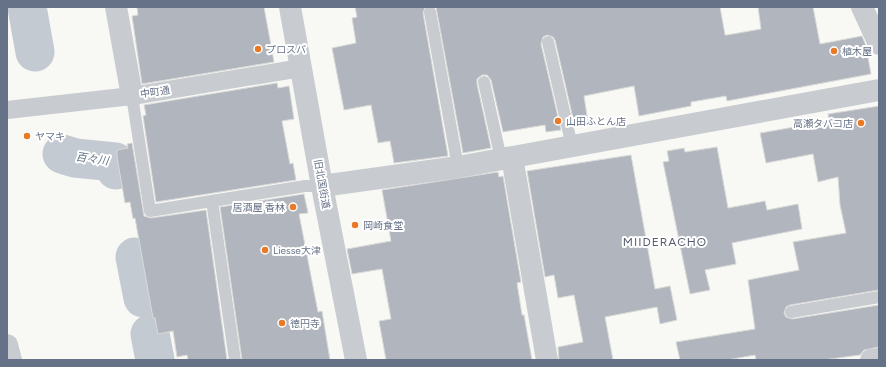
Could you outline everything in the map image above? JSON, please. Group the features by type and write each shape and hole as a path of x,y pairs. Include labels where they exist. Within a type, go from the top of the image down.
{"street":[{"path":"116,7 132,96"},
{"name":"旧北国街道","path":"290,7 322,186 356,360"},
{"path":"862,7 879,44"},
{"name":"中町通","path":"7,110 132,96 301,68"},
{"path":"322,186 458,167 879,90"},
{"path":"506,158 546,360"},
{"path":"7,345 11,360"},
{"path":"871,360 879,359"}],"lane":[{"path":"430,12 458,167"},
{"path":"548,42 572,146"},
{"path":"484,82 506,158"},
{"path":"132,96 150,211 305,186 322,186"},
{"path":"212,201 236,360"},
{"path":"791,312 879,297"}],"building":[{"path":"137,7 264,7 274,62 142,84 132,16 138,15"},
{"path":"355,7 425,7 423,13 448,156 394,163 390,141 378,143 371,105 344,110 332,48 356,43 352,18 357,17"},
{"path":"436,7 720,7 725,35 727,35 761,29 758,7 813,7 820,44 862,36 866,46 871,74 727,101 726,96 691,102 691,106 639,116 634,86 584,96 588,122 586,122 586,125 575,127 555,40 553,37 547,35 543,37 541,44 561,130 546,132 545,125 503,132 491,80 487,75 482,75 477,79 477,84 491,148 463,153"},
{"path":"277,83 278,88 289,86 294,119 282,121 290,164 293,163 296,180 156,202 143,116 146,115 144,105"},
{"path":"879,106 879,290 790,305 786,307 784,313 786,317 792,319 879,305 879,347 864,350 860,355 823,360 756,360 755,355 727,360 680,360 676,342 755,329 748,280 799,270 793,242 846,233 840,205 838,177 818,182 813,154 766,163 760,133 829,121 828,114"},
{"path":"132,143 144,216 151,218 206,210 227,360 188,360 187,355 177,357 173,331 158,334 155,318 153,318 135,218 133,219 130,202 125,203 117,157 117,150 128,148 127,144"},
{"path":"717,147 728,208 765,201 767,210 798,204 802,229 732,243 736,264 705,270 710,290 690,294 663,162 669,161 667,151 684,148 685,152"},
{"path":"631,155 655,289 670,286 677,320 660,324 657,307 605,317 613,360 559,360 558,347 583,342 574,295 558,298 554,275 545,277 527,171"},
{"path":"498,172 499,177 503,176 521,282 517,283 522,315 524,315 532,360 386,360 379,321 391,319 382,269 352,274 347,249 391,241 382,190"},
{"path":"304,194 308,213 299,214 318,312 322,311 330,360 242,360 220,207"}],"waterway":[{"name":"百々川","path":"27,7 35,52"},
{"name":"百々川","path":"62,154 75,158 115,162 116,170"},
{"name":"百々川","path":"135,257 143,298"},
{"name":"百々川","path":"150,334 155,360"}],"place":[{"name":"プロスパ","path":"258,49"},
{"name":"植木屋","path":"834,51"},
{"name":"山田ふとん店","path":"558,121"},
{"name":"高瀬タバコ店","path":"861,123"},
{"name":"ヤマキ","path":"27,136"},
{"name":"居酒屋 香林","path":"293,207"},
{"name":"岡崎食堂","path":"355,225"},
{"name":"Liesse大津","path":"265,250"},
{"name":"徳円寺","path":"282,323"}],"district":[{"name":"MIIDERACHO","path":"665,242"}]}
